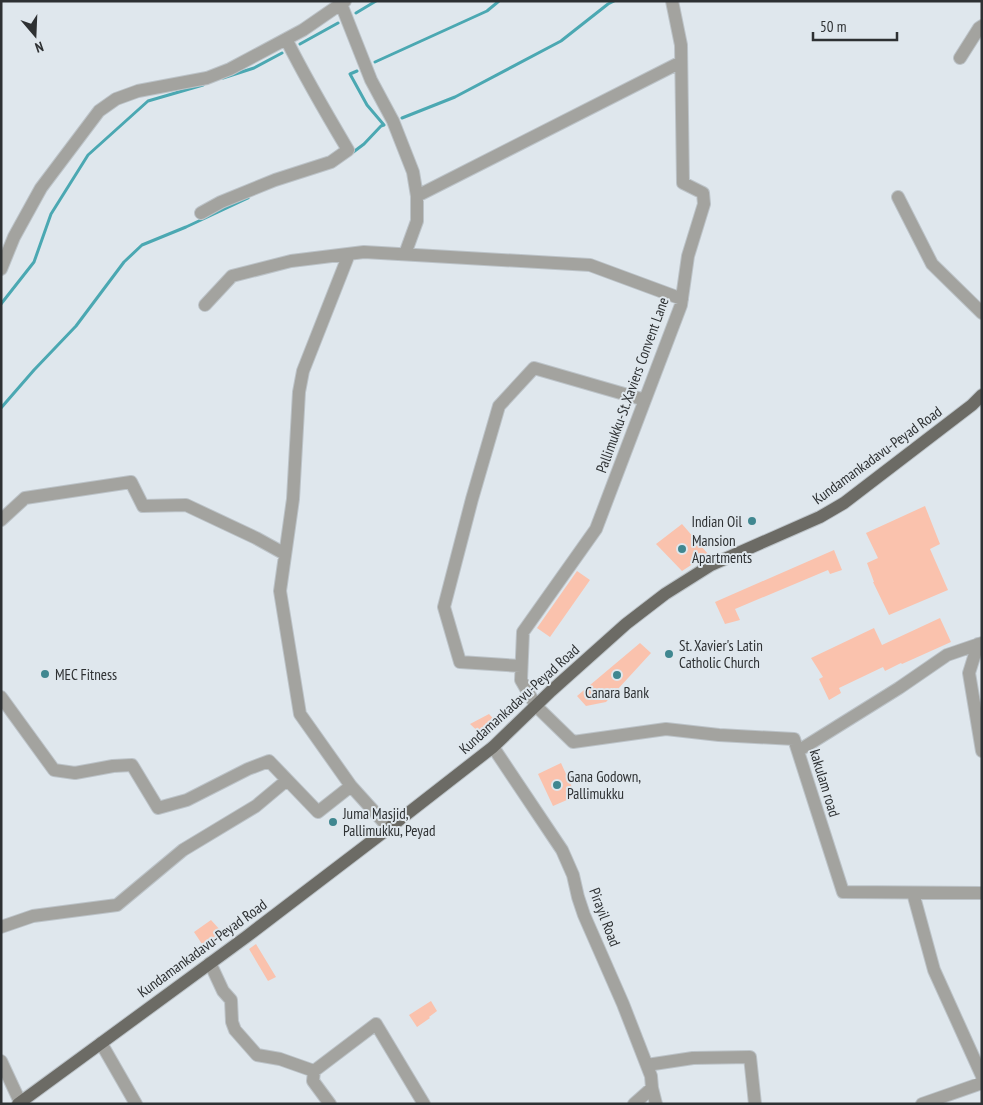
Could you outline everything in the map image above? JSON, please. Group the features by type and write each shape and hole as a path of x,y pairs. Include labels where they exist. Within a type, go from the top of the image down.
{"main road":[{"name":"Kundamankadavu-Peyad Road","path":"20,1103 210,963 493,748 551,691 626,624 665,594 711,565 780,536 844,503 972,405 982,395"}],"street":[{"name":"Pallimukku-St.Xaviers Convent Lane","path":"536,706 521,680 523,632 596,529 681,305 688,256 704,204 702,193 683,183 681,45 672,1"},
{"path":"1,269 14,237 41,188 99,111 116,99 138,91 207,78 230,69 302,30 343,3 371,80 393,121 413,172 417,196 417,221 405,254"},
{"path":"960,58 982,26"},
{"path":"201,213 221,202 275,180 331,162 348,150 320,104 286,39"},
{"path":"417,196 681,62"},
{"path":"898,197 932,264 982,313"},
{"path":"205,305 232,276 291,261 364,252 590,265 682,298"},
{"path":"349,254 303,371 299,392 293,499 280,591 300,714 351,786 389,828"},
{"path":"521,666 460,662 444,607 499,406 534,368 645,400"},
{"path":"1,520 25,498 131,482 143,506 186,505 285,554"},
{"path":"798,751 899,688 947,655 980,643"},
{"path":"980,643 969,673 982,751"},
{"path":"1,697 54,770 75,773 113,766 132,765 158,808 187,800 269,761 318,812 351,786"},
{"name":"kakulam road","path":"536,706 573,742 666,729 719,735 794,739 842,892 982,893"},
{"name":"Pirayil Road","path":"493,748 562,850 573,875 584,914 647,1064 656,1104"},
{"path":"1,927 33,916 117,905 183,850 256,806 287,780"},
{"path":"913,893 934,970 982,1076"},
{"path":"210,963 223,991 231,1000 232,1022 235,1030 257,1055 280,1059 314,1071"},
{"path":"330,1104 313,1081 314,1071 376,1024 424,1104"},
{"path":"101,1043 136,1104"},
{"path":"647,1064 693,1058 750,1057 755,1104"},
{"path":"1,1061 20,1103"},
{"path":"922,1104 982,1083"},
{"path":"634,1104 652,1088"}],"building":[{"path":"925,506 940,544 930,549 948,590 889,615 873,582 867,563 878,558 866,533"},
{"name":"Mansion Apartments","path":"682,524 708,554 682,571 656,544"},
{"path":"834,550 842,570 830,574 828,570 735,609 740,620 725,624 715,602"},
{"path":"577,571 590,580 550,637 537,628"},
{"path":"940,618 951,642 885,671 883,667 839,688 841,693 829,700 819,679 823,677 811,658 874,628 882,645"},
{"name":"Canara Bank","path":"640,643 651,653 606,702 586,706 577,696"},
{"path":"489,714 499,725 485,738 470,724"},
{"name":"Gana Godown, Pallimukku","path":"561,763 576,796 553,806 538,774"},
{"path":"211,920 222,932 202,944 194,932"},
{"path":"256,944 276,977 268,981 249,949"},
{"path":"431,1001 437,1011 417,1027 409,1015"}],"waterway":[{"path":"356,13 376,1"},
{"path":"375,62 487,11 499,1"},
{"path":"402,118 455,97 561,41 614,1"},
{"path":"300,44 338,23"},
{"path":"223,78 254,68 282,53"},
{"path":"352,153 384,125 367,105 350,74 357,71"},
{"path":"1,304 34,262 51,214 88,155 148,101 203,85"},
{"path":"1,408 76,326 124,262 142,245 248,198"}],"place":[{"name":"Indian Oil","path":"752,521"},
{"name":"Mansion Apartments","path":"682,549"},
{"name":"St. Xavier's Latin Catholic Church","path":"669,654"},
{"name":"MEC Fitness","path":"45,674"},
{"name":"Canara Bank","path":"617,675"},
{"name":"Gana Godown, Pallimukku","path":"557,785"},
{"name":"Juma Masjid, Pallimukku, Peyad","path":"333,822"}]}
